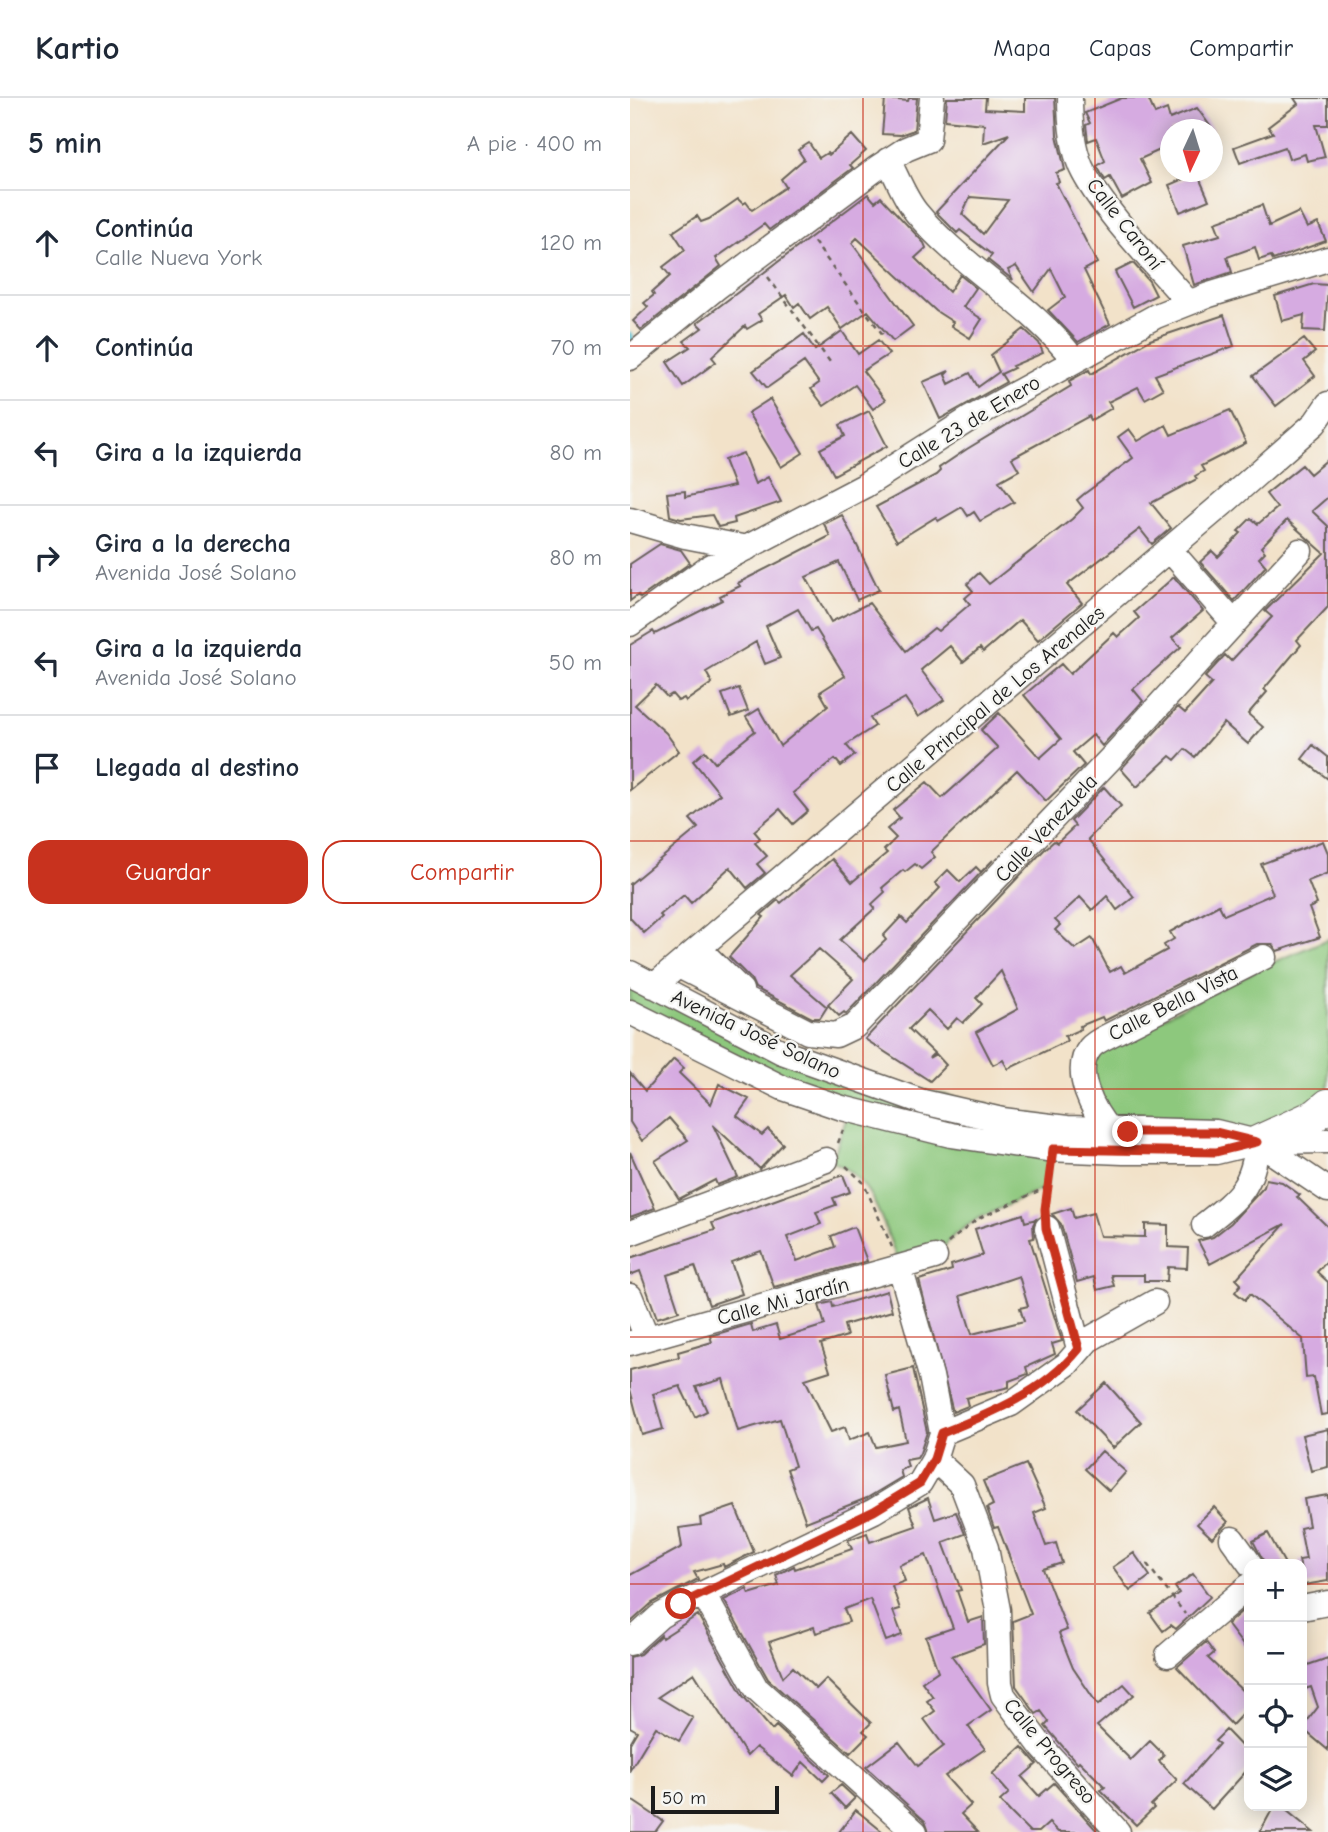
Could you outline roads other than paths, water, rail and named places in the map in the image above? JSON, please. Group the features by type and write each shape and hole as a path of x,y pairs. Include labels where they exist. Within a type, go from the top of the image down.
{"main road":[{"path":"1257,1142 1316,1115 1328,1105"}],"street":[{"path":"630,358 755,259 803,226 888,160 928,140 932,98"},
{"name":"Calle Caroní","path":"1070,98 1072,133 1082,168 1129,232 1188,302"},
{"path":"888,160 908,200 924,221 1029,312 1074,360"},
{"name":"Calle 23 de Enero","path":"630,624 690,580 864,486 971,418 1156,316 1188,302 1328,260"},
{"name":"Calle Principal de Los Arenales","path":"654,986 1315,423 1328,404"},
{"path":"630,520 684,536 747,548"},
{"path":"1169,549 1234,623"},
{"name":"Calle Venezuela","path":"679,966 808,1032 836,1034 855,1026 1093,778 1300,551"},
{"name":"Calle Venezuela","path":"699,949 762,1010"},
{"name":"Calle Bella Vista","path":"1110,1131 1089,1096 1084,1066 1089,1049 1108,1035 1265,957"},
{"name":"Avenida José Solano","path":"630,974 782,1052 867,1085 923,1102 1002,1120 1110,1131 1216,1132 1257,1142"},
{"name":"Avenida José Solano","path":"630,1012 783,1088 849,1110 951,1135 1053,1149 1216,1152 1257,1142 1328,1141"},
{"path":"1204,1225 1236,1200 1247,1184 1255,1164 1257,1142 1328,1190"},
{"path":"630,1233 827,1160"},
{"path":"1046,1228 1079,1349"},
{"name":"Calle Mi Jardín","path":"639,1341 935,1256"},
{"path":"630,1643 660,1616 874,1511 920,1483 934,1459 942,1433 931,1376 900,1267"},
{"path":"630,1296 639,1341"},
{"path":"942,1433 1011,1404 1067,1363 1079,1349 1111,1325 1155,1302"},
{"name":"Calle Progreso","path":"934,1459 962,1485 986,1548 999,1610 1000,1683 1003,1695 1041,1746 1118,1832"},
{"path":"1232,1539 1246,1559"},
{"path":"1168,1655 1244,1590"},
{"path":"704,1595 756,1688 915,1832"},
{"path":"1307,1607 1328,1603"}],"waterway":[{"path":"630,335 636,346"}]}
